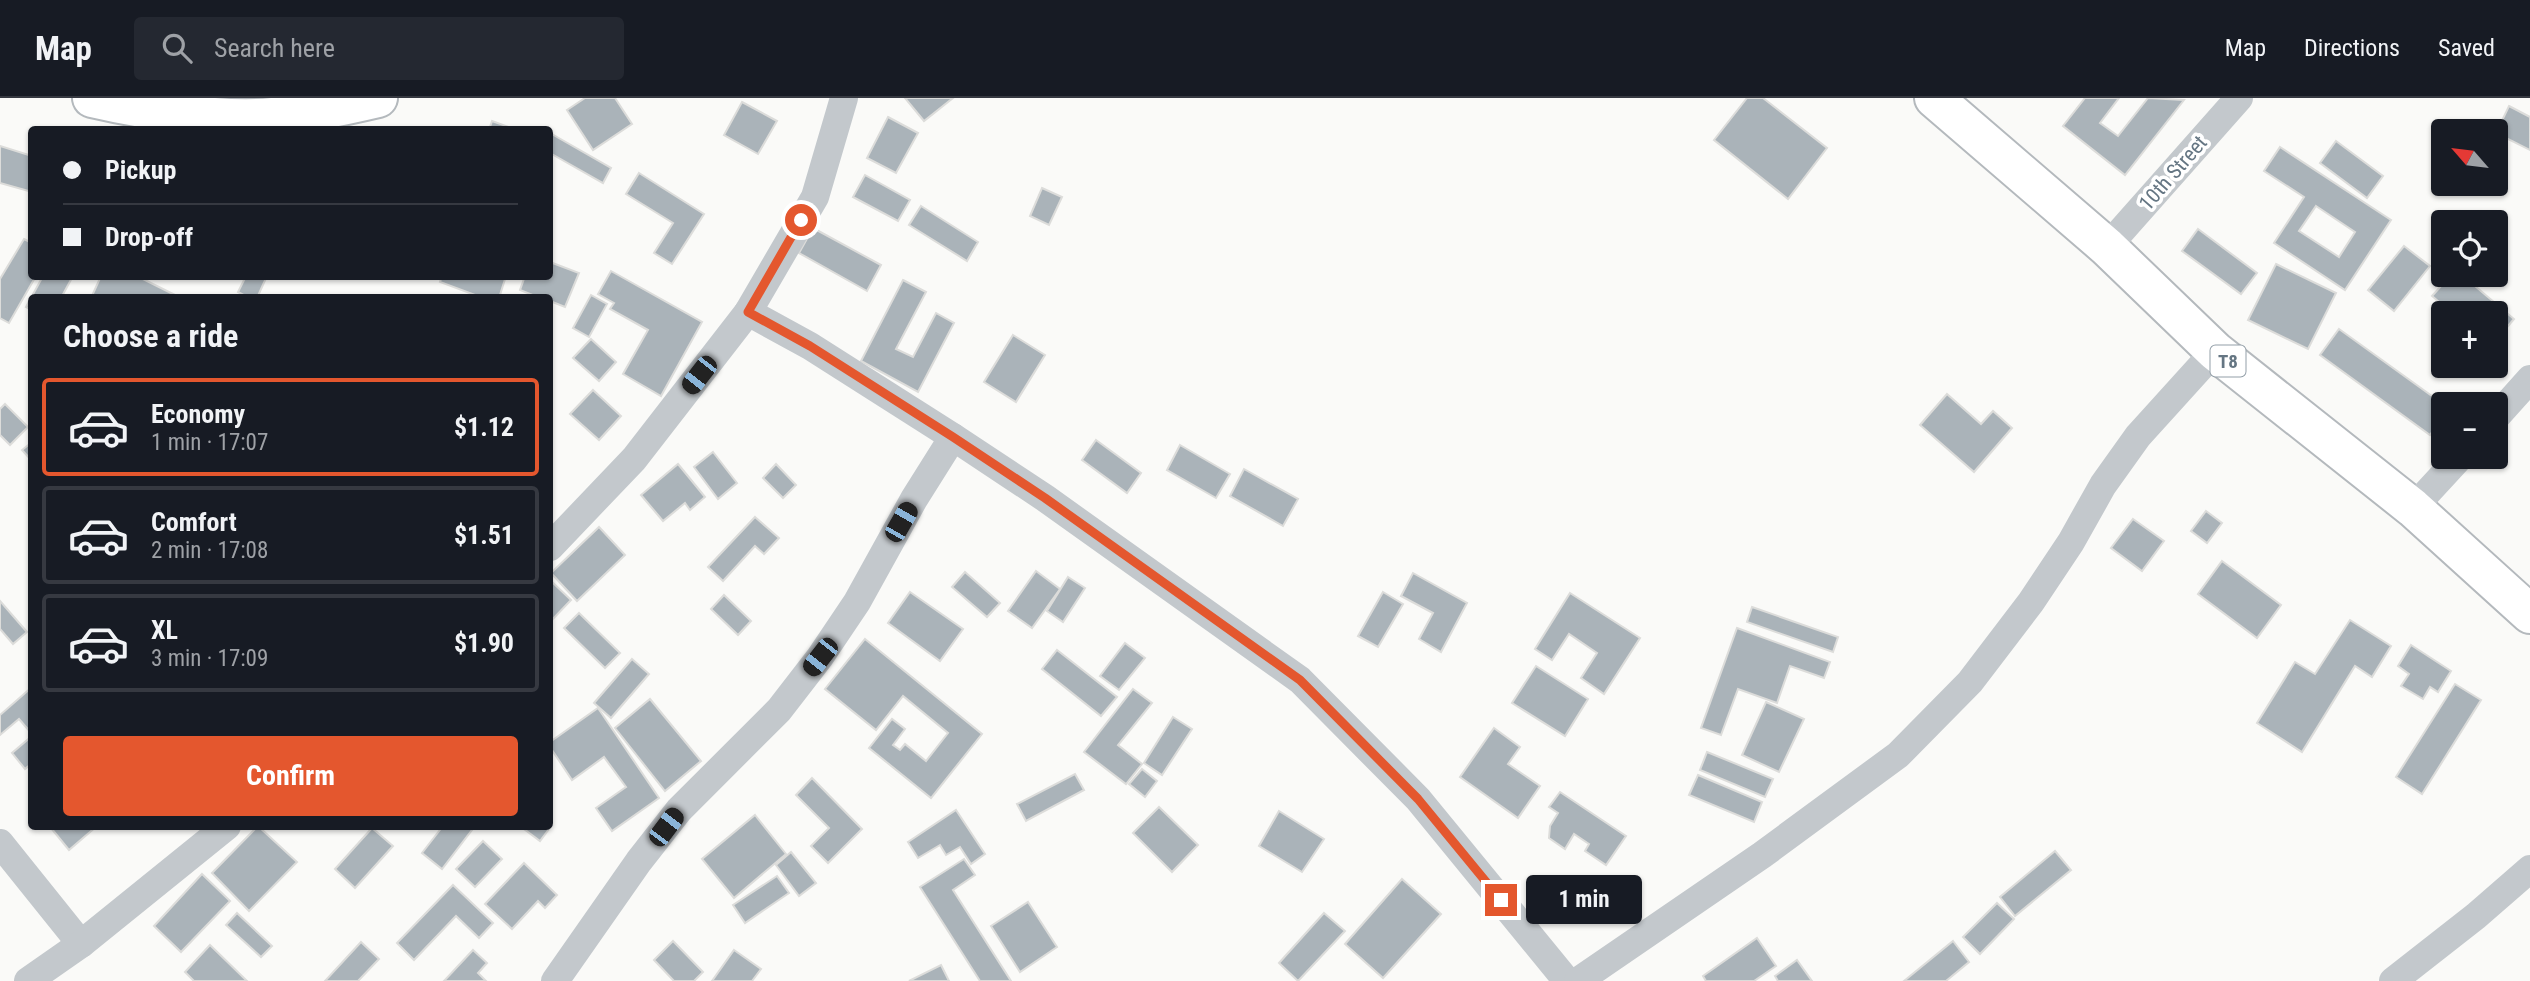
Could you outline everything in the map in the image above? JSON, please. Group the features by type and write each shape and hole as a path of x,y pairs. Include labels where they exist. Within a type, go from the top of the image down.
{"highway":[{"path":"92,98 202,116 272,117 340,107 378,98"},
{"name":"T8","path":"1934,98 2107,247 2215,351 2413,508 2530,614"}],"street":[{"path":"553,544 634,459 748,312 815,197 844,98"},
{"name":"10th Street","path":"2107,247 2239,98"},
{"path":"748,312 810,346 1045,498 1300,680 1418,799 1567,981"},
{"path":"1578,981 1762,855 1898,755 1970,682 2031,602 2071,542 2103,485 2138,436 2215,351"},
{"path":"2508,404 2530,379"},
{"path":"555,981 678,810 779,710 820,657 857,602 901,522 953,437"},
{"path":"2413,508 2449,469"},
{"path":"28,981 81,944 222,830"},
{"path":"0,843 81,944"},
{"path":"2393,981 2476,916 2530,869"}],"building":[{"path":"585,98 615,98 632,124 593,150 567,110"},
{"path":"905,98 953,98 924,121"},
{"path":"1747,98 1763,98 1827,148 1788,199 1714,140"},
{"path":"2085,98 2119,98 2100,123 2118,136 2148,98 2184,100 2125,175 2063,126"},
{"path":"742,102 777,121 758,154 724,135"},
{"path":"2509,106 2530,117 2530,150 2508,139 2508,119 2503,119"},
{"path":"888,117 918,133 896,173 867,158"},
{"path":"492,121 506,126 490,126"},
{"path":"553,135 611,168 603,183 553,155"},
{"path":"2336,141 2383,176 2367,198 2320,163"},
{"path":"0,146 28,155 28,191 0,183"},
{"path":"2280,147 2391,220 2345,290 2274,243 2304,197 2264,171","holes":["2316,206 2355,232 2339,257 2299,231"]},
{"path":"639,173 704,214 672,264 654,253 673,223 626,194"},
{"path":"865,175 910,200 898,221 853,197"},
{"path":"1042,188 1062,197 1049,225 1030,216"},
{"path":"921,206 978,242 967,261 909,225"},
{"path":"813,228 881,265 867,291 799,253"},
{"path":"2198,229 2257,273 2241,294 2182,251"},
{"path":"24,239 28,241 28,280 34,280 9,323 0,318 0,279"},
{"path":"2404,246 2430,266 2394,311 2368,290"},
{"path":"553,263 579,273 565,307 553,302 553,294 530,294 520,290 524,280 553,280"},
{"path":"2276,264 2336,293 2308,349 2248,320"},
{"path":"611,271 702,322 661,396 623,374 648,330 610,309 614,303 598,294"},
{"path":"41,280 71,280 63,294 33,294"},
{"path":"99,280 145,280 173,294 93,294"},
{"path":"244,280 265,280 259,294 238,292"},
{"path":"505,280 500,294 472,294 440,282"},
{"path":"903,280 926,292 896,349 913,357 936,313 954,323 918,392 861,361"},
{"path":"2440,287 2476,287 2493,301 2438,301 2432,296"},
{"path":"591,295 607,304 589,337 573,328"},
{"path":"2508,314 2514,319 2508,326"},
{"path":"2339,329 2431,395 2430,435 2320,355"},
{"path":"1013,335 1045,355 1016,402 984,382"},
{"path":"591,339 616,362 599,381 573,358"},
{"path":"593,390 621,416 599,440 570,414"},
{"path":"1947,394 1981,424 1993,411 2012,428 1974,472 1920,425"},
{"path":"5,404 28,427 10,445 0,435 0,409"},
{"path":"1096,440 1141,473 1127,493 1082,460"},
{"path":"28,445 28,457 22,450"},
{"path":"1180,445 1230,474 1216,498 1167,470"},
{"path":"713,452 737,483 718,499 694,467"},
{"path":"678,464 705,497 690,510 685,503 663,521 641,495"},
{"path":"776,464 796,485 783,498 763,478"},
{"path":"1244,469 1298,499 1283,526 1230,496"},
{"path":"2206,511 2222,523 2207,543 2191,531"},
{"path":"755,517 779,538 764,554 755,546 723,581 708,567"},
{"path":"2133,519 2164,541 2142,571 2111,548"},
{"path":"599,527 625,555 577,601 553,575 553,571"},
{"path":"2222,561 2281,605 2257,638 2198,594"},
{"path":"1036,571 1060,589 1032,628 1008,611"},
{"path":"965,572 1000,603 987,617 952,587"},
{"path":"1413,573 1467,603 1441,652 1419,639 1433,613 1401,596"},
{"path":"1068,577 1085,588 1063,622 1047,611"},
{"path":"553,583 571,600 553,619"},
{"path":"910,592 963,629 940,661 888,623"},
{"path":"1383,592 1403,604 1378,647 1358,636"},
{"path":"1570,593 1640,638 1604,694 1581,678 1597,653 1569,634 1552,660 1535,649"},
{"path":"724,595 751,621 738,635 711,609"},
{"path":"0,601 27,632 13,644 0,629"},
{"path":"1752,607 1838,637 1833,652 1747,622"},
{"path":"579,613 620,653 605,668 564,628"},
{"path":"2350,620 2391,646 2372,677 2355,666 2302,752 2257,723 2295,662 2315,674"},
{"path":"1737,628 1830,662 1824,678 1790,666 1777,703 1738,689 1721,735 1701,728"},
{"path":"865,639 982,734 931,798 869,748 892,719 905,729 893,745 900,750 905,744 926,761 948,733 903,696 876,730 825,689"},
{"path":"1125,643 1145,658 1119,690 1100,676"},
{"path":"2411,645 2451,671 2438,692 2430,687 2423,699 2401,686 2409,674 2398,666"},
{"path":"1057,650 1117,697 1101,716 1042,669"},
{"path":"632,659 649,674 611,718 594,703"},
{"path":"1536,666 1588,699 1565,736 1512,703"},
{"path":"2455,684 2481,700 2422,794 2396,777"},
{"path":"1133,689 1152,703 1118,745 1142,764 1126,784 1084,752"},
{"path":"28,690 28,729 19,719 0,735 0,715"},
{"path":"650,699 701,761 665,791 615,728"},
{"path":"1766,702 1804,719 1779,772 1742,755"},
{"path":"598,708 659,798 612,831 596,808 626,787 604,757 572,780 553,752 553,740"},
{"path":"1173,717 1192,729 1162,775 1144,763"},
{"path":"1494,728 1520,747 1508,764 1540,786 1518,818 1460,777"},
{"path":"28,739 28,766 25,769 12,753"},
{"path":"1707,752 1773,779 1765,797 1700,770"},
{"path":"1142,769 1157,781 1145,797 1129,784"},
{"path":"1075,774 1084,790 1026,821 1017,804"},
{"path":"1698,775 1762,802 1754,822 1689,795"},
{"path":"812,778 862,829 828,863 811,846 829,828 796,795"},
{"path":"1560,792 1626,836 1606,865 1585,851 1589,844 1574,834 1565,849 1549,838 1550,826 1558,813 1549,807"},
{"path":"1159,807 1198,845 1172,872 1133,833"},
{"path":"956,810 985,854 971,864 960,847 946,855 940,845 918,858 908,842"},
{"path":"1279,811 1324,839 1302,872 1259,846"},
{"path":"755,815 786,854 734,898 702,859"},
{"path":"53,830 92,830 69,850"},
{"path":"254,830 262,830 297,862 249,911 212,873"},
{"path":"370,830 374,830 393,846 355,888 335,869"},
{"path":"440,830 472,830 442,869 422,853"},
{"path":"525,830 548,830 540,841"},
{"path":"483,841 502,859 475,887 456,869"},
{"path":"2055,851 2071,870 2015,916 2000,897"},
{"path":"791,852 816,883 799,896 776,865"},
{"path":"964,859 975,875 953,890 1011,981 980,981 920,887"},
{"path":"524,863 557,895 545,908 538,901 512,929 485,904"},
{"path":"202,874 230,901 181,952 154,926"},
{"path":"777,876 789,893 745,923 733,905"},
{"path":"1402,879 1441,914 1383,978 1345,944"},
{"path":"453,885 493,923 479,938 456,916 414,960 397,943"},
{"path":"1028,902 1057,947 1020,972 991,926"},
{"path":"1997,903 2014,919 1980,954 1963,937"},
{"path":"237,913 272,946 261,957 226,925"},
{"path":"1324,913 1345,931 1298,981 1279,963"},
{"path":"1757,938 1776,966 1754,981 1706,981 1703,976"},
{"path":"673,941 703,972 694,981 674,981 654,960"},
{"path":"1953,941 1969,962 1946,981 1904,981"},
{"path":"361,942 379,959 358,981 325,981"},
{"path":"210,945 247,981 194,981 185,972"},
{"path":"473,950 487,963 478,973 486,981 444,981"},
{"path":"734,950 761,969 752,981 712,981"},
{"path":"1797,960 1812,981 1778,981 1775,976"},
{"path":"941,965 949,981 909,981"}],"route":[{"path":"801,220 748,312 810,346 1045,498 1300,680 1418,799 1501,900"}]}
